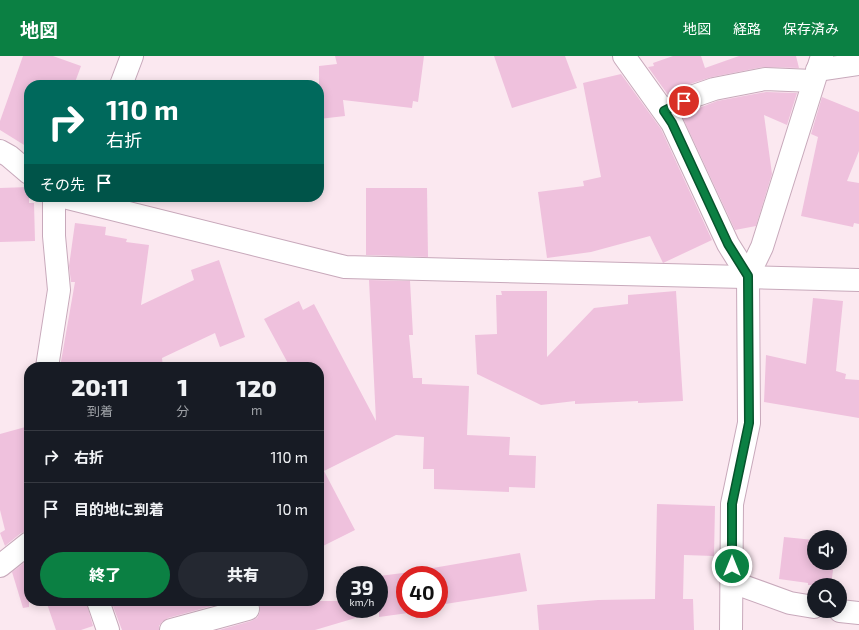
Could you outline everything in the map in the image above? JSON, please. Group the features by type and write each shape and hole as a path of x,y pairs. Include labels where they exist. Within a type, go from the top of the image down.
{"street":[{"path":"123,80 132,56"},
{"path":"624,56 672,123 728,244 748,276"},
{"path":"664,111 694,96 714,89 817,69 859,64"},
{"path":"731,630 732,504 749,423 748,276 762,248 817,69"},
{"path":"10,154 24,168"},
{"path":"48,362 59,290 54,236 54,202"},
{"path":"84,202 345,267 859,280"},
{"path":"0,566 24,547"},
{"path":"732,582 790,603 807,606"},
{"path":"100,606 108,630"},
{"path":"171,630 248,609"},
{"path":"847,612 859,613"}],"building":[{"path":"23,56 53,56 81,66 76,80 24,80 24,145 0,130 0,121"},
{"path":"335,56 424,56 418,102 413,101 412,108 343,100 345,116 324,118 324,80 319,80 319,66 337,64"},
{"path":"494,56 565,56 577,88 512,108"},
{"path":"673,56 701,56 705,68 739,56 796,56 799,68 763,67 712,77 690,84 668,95 648,67 654,66 653,63"},
{"path":"621,74 661,129 712,240 663,263 650,236 591,252 547,258 538,192 584,186 583,181 601,177 583,83"},
{"path":"766,92 797,93 787,125 764,115 772,174 756,226 735,230 682,116 717,101"},
{"path":"822,97 859,112 859,151 847,181 859,183 859,224 854,223 853,227 801,216 818,137 811,134"},
{"path":"24,187 24,202 34,203 35,241 0,242 0,188"},
{"path":"366,188 427,188 428,257 366,255"},
{"path":"75,223 106,227 105,235 127,239 126,242 149,245 141,305 194,280 191,270 219,260 245,337 220,347 215,333 162,358 162,362 61,362 75,282 71,282 69,266"},
{"path":"369,280 410,281 413,335 409,335 413,378 422,378 422,384 469,386 467,435 510,437 509,455 536,456 535,488 509,487 509,492 434,489 434,469 423,469 424,437 396,435 324,471 324,362 287,362 264,319 299,301 303,310 314,304 376,421"},
{"path":"501,291 547,291 547,357 594,308 628,304 628,295 676,291 683,401 638,403 638,401 575,404 575,401 541,405 477,374 475,335 497,334 496,295 502,295"},
{"path":"813,298 843,301 836,371 846,374 845,379 859,380 859,418 764,402 766,355 806,364"},
{"path":"24,427 24,532 5,546 0,533 5,530 0,510 0,434"},
{"path":"324,471 355,530 324,546"},
{"path":"657,504 715,506 714,556 684,555 683,599 693,599 694,630 539,630 537,605 598,600 655,599"},
{"path":"784,537 807,539 807,570 833,570 832,578 807,578 807,583 779,579"},
{"path":"520,553 527,591 448,604 448,566 444,566"},
{"path":"24,563 24,606 29,607 23,608 12,572"},
{"path":"396,574 396,615 388,616 388,575"},
{"path":"324,601 336,601 336,618 355,618 315,630 219,630 257,618 260,612 260,606 324,606"},
{"path":"48,606 87,606 93,626 81,630 56,630"},
{"path":"113,606 212,606 168,618 159,626 159,630 122,630"}],"route":[{"path":"684,101 664,111 672,123 728,244 748,276 749,423 732,504 732,566"}]}
